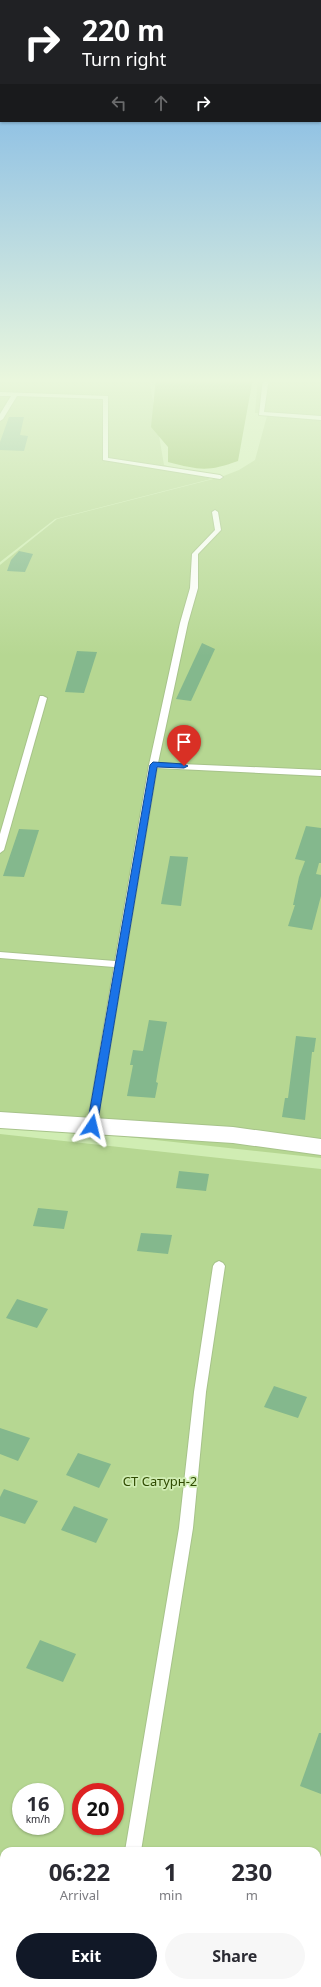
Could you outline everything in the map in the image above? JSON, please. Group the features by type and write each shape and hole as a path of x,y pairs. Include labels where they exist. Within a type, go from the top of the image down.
{"street":[{"path":"0,1120 233,1135 321,1147"}],"lane":[{"path":"182,471 220,477"},
{"path":"92,1126 153,765 184,623 194,588 195,554 218,530 215,512"},
{"path":"0,850 43,698"},
{"path":"153,765 321,773"},
{"path":"0,955 120,964"},
{"path":"134,1847 186,1528 200,1392 219,1266"}],"green space":[{"path":"0,471 183,471 211,479 55,519 0,562"},
{"path":"237,471 321,471 321,1158 0,1123 0,565 57,519 221,477"},
{"name":"СТ Сатурн-2","path":"0,1134 321,1169 321,1847 0,1847"}],"building":[{"path":"19,551 33,554 25,572 7,571 11,560"},
{"path":"202,643 215,649 191,701 176,699"},
{"path":"77,651 97,652 84,693 65,692"},
{"path":"306,826 321,828 321,863 319,863 316,874 321,875 321,896 312,930 288,926 295,905 293,905 299,877 305,861 295,859"},
{"path":"19,829 39,830 24,877 3,876"},
{"path":"170,856 188,857 181,906 161,904"},
{"path":"149,1020 167,1022 156,1082 158,1083 155,1098 127,1096 133,1065 130,1065 133,1050 143,1051"},
{"path":"296,1036 316,1038 314,1052 312,1052 305,1120 282,1117 285,1098 288,1098"},
{"path":"179,1171 209,1174 206,1191 176,1188"},
{"path":"38,1208 68,1211 64,1229 33,1226"},
{"path":"141,1233 172,1235 168,1254 137,1251"},
{"path":"17,1299 48,1309 37,1328 6,1318"},
{"path":"274,1386 307,1397 298,1418 264,1407"},
{"path":"0,1428 30,1438 18,1461 0,1454"},
{"path":"78,1453 111,1464 99,1488 66,1475"},
{"path":"4,1489 38,1501 25,1524 0,1516 0,1497"},
{"path":"74,1506 108,1519 96,1543 61,1530"},
{"path":"40,1640 76,1654 63,1682 26,1668"},
{"path":"319,1733 321,1733 321,1794 300,1786"}],"route":[{"path":"92,1126 153,765 184,766"}]}
